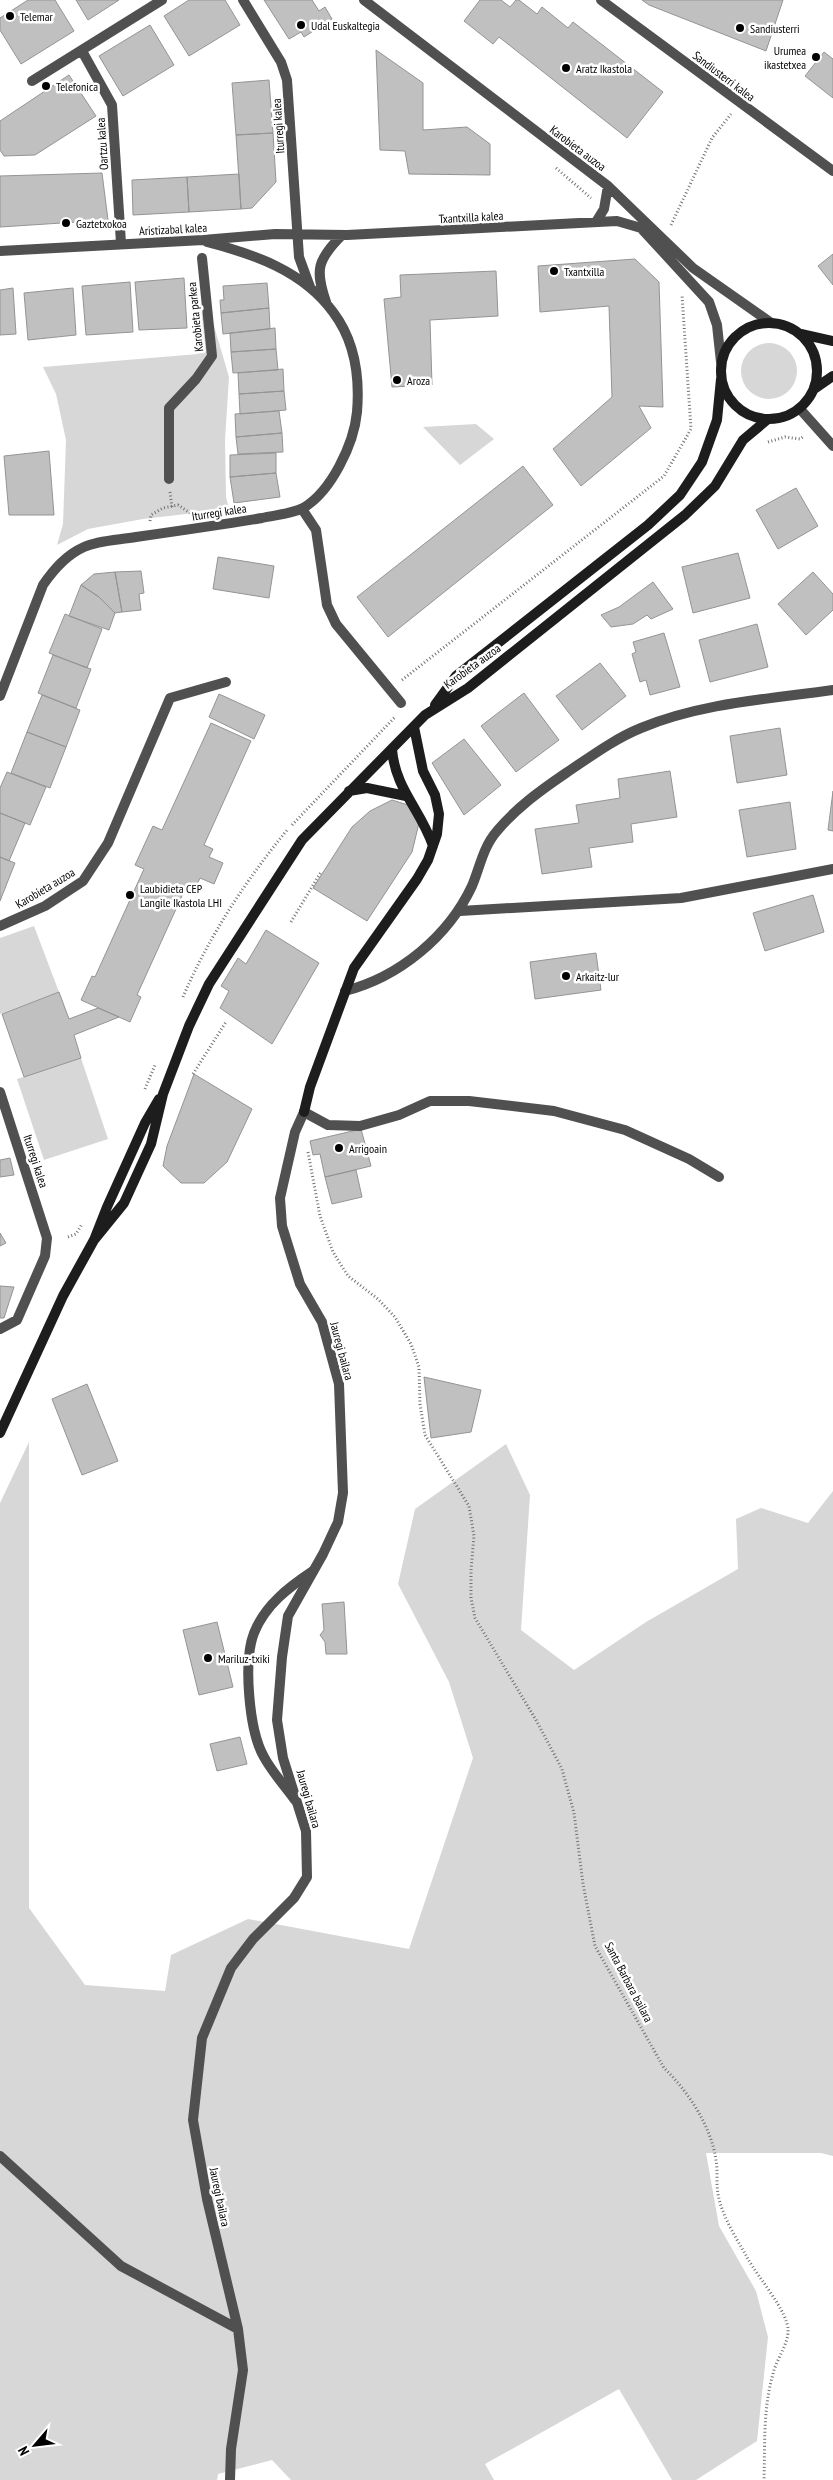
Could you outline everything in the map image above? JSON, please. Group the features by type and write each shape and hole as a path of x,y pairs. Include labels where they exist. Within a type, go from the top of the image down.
{"main road":[{"path":"801,334 811,346 816,360 817,380 814,389 800,409 790,415 768,420 752,416 737,408 727,395 721,379 721,362 733,338 744,329 770,322 787,326 801,334 833,341"},
{"path":"814,389 833,376"},
{"name":"Karobieta auzoa","path":"433,708 456,676 648,525 680,495 702,462 717,420 721,379"},
{"name":"Karobieta auzoa","path":"433,708 468,688 685,516 715,486 743,440 768,420"},
{"path":"0,1433 62,1296 94,1240 145,1123 163,1094 189,1026 209,984 302,840 348,791 433,708"},
{"path":"304,1112 310,1087 354,968 417,879 437,834 438,814 435,795 419,756 414,727"},
{"path":"392,749 396,774 406,796 426,827 432,846"},
{"path":"348,791 367,788 406,796"}],"street":[{"path":"32,81 162,0"},
{"name":"Iturregi kalea","path":"242,0 281,62 287,80 298,257 312,289"},
{"name":"Sandiusterri kalea","path":"601,0 833,171"},
{"name":"Karobieta auzoa","path":"368,2 608,186 693,268 770,322"},
{"name":"Oartzu kalea","path":"82,51 112,105 121,244"},
{"path":"596,222 604,209 608,186"},
{"path":"596,222 617,221 641,228 659,245 709,302 717,325 721,362"},
{"name":"Txantxilla kalea","path":"344,235 596,222"},
{"name":"Aristizabal kalea","path":"0,251 296,233 344,235"},
{"name":"Iturregi kalea","path":"326,303 318,269 322,257 344,235"},
{"name":"Iturregi kalea","path":"0,696 43,585 54,570 69,556 97,543 251,520 302,509 335,472 351,441 357,415 358,375 348,337 326,303 312,289 294,276 255,255 203,240"},
{"name":"Karobieta parkea","path":"169,479 169,408 196,379 212,356 202,258"},
{"path":"800,409 833,446"},
{"path":"302,509 316,530 327,605 336,624 401,703"},
{"name":"Karobieta auzoa","path":"0,926 46,906 84,881 108,843 170,698 226,682"},
{"path":"345,991 365,986 398,969 434,940 460,911 488,842 497,831 520,808 606,746 641,728 714,706 833,690"},
{"path":"460,911 681,898 833,869"},
{"name":"Iturregi kalea","path":"0,1092 47,1238 46,1256 17,1320 0,1329"},
{"path":"304,1112 328,1125 360,1126 399,1115 430,1101 469,1101 554,1111 625,1130 689,1159 719,1177"},
{"name":"Jauregi bailara","path":"230,2480 231,2449 243,2370 238,2329 207,2199 193,2120 202,2038 231,1968 254,1939 294,1898 307,1877 306,1831 283,1758 277,1720 282,1657 288,1616 338,1522 343,1492 339,1384 322,1322 300,1284 282,1226 280,1198 295,1132 304,1112"},
{"path":"299,1804 263,1756 249,1703 249,1664 253,1634 269,1608 280,1594 313,1570"},
{"path":"0,2156 121,2266 238,2329"}],"path":[{"path":"664,240 712,138 740,103"},
{"path":"390,689 664,476 691,429 681,290"},
{"path":"765,444 770,440 785,437 800,439 815,428"},
{"path":"149,524 151,515 162,508 178,505 196,518"},
{"path":"291,922 321,872"},
{"path":"193,1074 226,1022"},
{"path":"206,1045 211,1048"},
{"name":"Santa Barbara bailara","path":"307,1148 320,1216 333,1252 348,1276 378,1299 395,1317 411,1344 419,1367 420,1404 425,1435 469,1506 474,1536 471,1598 476,1618 536,1720 562,1769 574,1813 585,1894 595,1946 664,2068 679,2083 696,2108 713,2145 718,2194 726,2218 788,2324 788,2334 773,2374 766,2412 764,2480"}],"shaded area":[{"path":"198,308 214,326 229,377 225,440 226,497 229,509 143,519 88,529 57,545 63,524 66,440 56,394 43,367 198,354"},
{"path":"763,343 775,343 785,347 793,355 797,371 793,387 785,395 775,399 763,399 753,395 745,387 741,377 741,365 745,355 753,347"},
{"path":"476,424 494,439 460,465 423,427"},
{"path":"34,926 59,992 0,1014 0,938"},
{"path":"81,1058 108,1139 44,1160 17,1079"},
{"path":"29,1442 29,1908 85,1985 165,1991 171,1955 248,1919 409,1949 473,1758 449,1682 398,1584 415,1509 506,1444 530,1495 521,1630 574,1670 646,1622 738,1569 736,1519 761,1508 808,1523 833,1491 833,2156 821,2153 706,2153 719,2226 756,2291 768,2337 757,2441 696,2480 672,2480 619,2389 485,2464 494,2480 291,2480 272,2460 218,2474 217,2480 0,2480 0,1503"}],"building":[{"path":"28,0 55,0 74,31 21,64 0,30 0,18"},
{"path":"76,0 119,0 88,20"},
{"path":"189,0 225,0 240,25 189,56 164,16"},
{"name":"Udal Euskaltegia","path":"264,0 312,0 319,11 325,7 332,19 304,37 301,32 289,39"},
{"path":"480,0 501,0 510,7 516,0 519,0 537,14 542,7 568,28 573,22 663,92 627,138 499,37 493,44 464,21"},
{"name":"Sandiusterri","path":"642,0 783,0 766,51 649,5"},
{"path":"150,25 174,65 123,96 99,56"},
{"path":"376,50 423,83 423,130 467,127 490,144 490,175 409,174 405,151 380,150"},
{"path":"824,52 833,59 833,98 805,76"},
{"path":"69,75 96,116 35,155 4,156 0,150 0,121"},
{"path":"269,80 273,133 236,135 232,83"},
{"path":"273,133 276,182 252,208 241,209 236,135"},
{"path":"102,173 108,220 0,227 0,176"},
{"path":"239,174 241,209 189,212 187,177"},
{"path":"187,177 189,212 133,215 132,180"},
{"path":"833,254 833,285 818,266"},
{"path":"635,259 659,282 663,407 639,406 651,428 581,486 553,449 612,397 609,306 540,312 538,266"},
{"path":"496,271 498,316 430,320 432,385 392,387 384,299 401,297 400,275"},
{"path":"184,278 187,328 139,330 135,282"},
{"path":"130,282 133,332 86,335 82,286"},
{"path":"267,283 269,308 221,313 220,300 224,300 223,286"},
{"path":"13,288 16,334 0,335 0,290"},
{"path":"73,288 76,335 28,340 24,293"},
{"path":"269,308 270,329 223,334 221,313"},
{"path":"275,328 276,349 231,352 230,333"},
{"path":"276,349 278,370 233,373 231,352"},
{"path":"283,369 284,391 239,394 238,373"},
{"path":"284,391 286,410 240,414 239,394"},
{"path":"279,411 282,433 236,437 235,414"},
{"path":"282,433 283,452 238,454 236,437"},
{"path":"49,451 54,515 9,515 4,456"},
{"path":"276,453 276,473 230,477 230,455"},
{"path":"523,466 553,505 388,637 357,597"},
{"path":"276,473 280,497 234,503 230,477"},
{"path":"796,488 818,526 778,549 756,510"},
{"path":"738,553 750,598 693,613 682,567"},
{"path":"218,557 274,566 269,598 213,589"},
{"path":"141,571 144,593 139,594 141,610 122,612 115,572"},
{"path":"115,572 122,612 115,613 99,597 81,585 94,574"},
{"path":"813,572 833,594 833,610 806,635 778,604"},
{"path":"653,582 673,609 651,619 647,615 633,624 611,627 601,615 619,607"},
{"path":"81,585 99,597 115,613 109,630 69,616"},
{"path":"65,614 102,629 87,668 49,653"},
{"path":"757,624 768,667 710,682 699,640"},
{"path":"664,633 680,687 650,695 646,680 640,682 632,654 636,652 633,642"},
{"path":"53,655 91,669 76,708 38,693"},
{"path":"600,663 626,696 582,730 556,696"},
{"path":"524,693 559,740 516,772 481,726"},
{"path":"219,694 265,715 254,739 209,717"},
{"path":"42,695 80,710 66,747 27,732"},
{"path":"211,723 251,741 204,845 213,849 209,857 223,863 214,884 200,878 194,891 186,887 137,995 141,997 130,1022 81,1000 92,976 95,977 144,869 135,865 153,826 162,830"},
{"path":"780,728 787,775 737,783 730,736"},
{"path":"27,732 66,747 50,788 11,773"},
{"path":"464,739 501,785 464,815 432,763"},
{"path":"670,771 677,817 631,824 633,842 589,848 592,867 542,874 535,829 579,823 576,805 620,798 618,779"},
{"path":"7,772 46,787 30,825 0,813 0,788"},
{"path":"833,791 833,831 828,830"},
{"path":"392,800 408,805 419,823 412,852 367,921 313,888 352,827 370,811"},
{"path":"790,802 796,849 747,857 739,810"},
{"path":"0,813 25,823 9,861 0,857"},
{"path":"0,857 15,863 0,901"},
{"path":"813,895 824,932 765,951 753,913"},
{"path":"266,930 319,963 272,1044 220,1008 229,991 221,986 238,958 246,964"},
{"name":"Arkaitz-lur","path":"596,953 601,990 535,999 530,962"},
{"path":"59,992 69,1019 98,1008 119,1017 74,1035 81,1058 24,1077 2,1014"},
{"path":"194,1074 252,1109 227,1162 204,1183 181,1183 163,1166 167,1146"},
{"name":"Arrigoain","path":"361,1129 371,1166 325,1177 320,1154 313,1155 310,1141"},
{"path":"10,1158 14,1175 0,1177 0,1160"},
{"path":"356,1170 362,1197 332,1204 325,1177"},
{"path":"0,1233 6,1243 0,1246"},
{"path":"0,1286 14,1287 4,1318 0,1318"},
{"path":"424,1377 481,1390 471,1432 431,1438"},
{"path":"87,1384 118,1461 82,1475 52,1399"},
{"path":"344,1602 347,1654 326,1654 325,1642 320,1635 324,1630 322,1604"},
{"name":"Mariluz-txiki","path":"217,1622 233,1687 199,1695 183,1630"},
{"path":"240,1737 247,1764 217,1771 210,1744"}],"place":[{"name":"Telemar","path":"10,16"},
{"name":"Udal Euskaltegia","path":"301,25"},
{"name":"Sandiusterri","path":"740,28"},
{"name":"Urumea ikastetxea","path":"816,57"},
{"name":"Aratz Ikastola","path":"566,68"},
{"name":"Telefonica","path":"46,86"},
{"name":"Gaztetxokoa","path":"66,223"},
{"name":"Txantxilla","path":"554,271"},
{"name":"Aroza","path":"397,380"},
{"name":"Laubidieta CEP Langile Ikastola LHI","path":"130,895"},
{"name":"Arkaitz-lur","path":"566,976"},
{"name":"Arrigoain","path":"339,1148"},
{"name":"Mariluz-txiki","path":"208,1658"}]}
